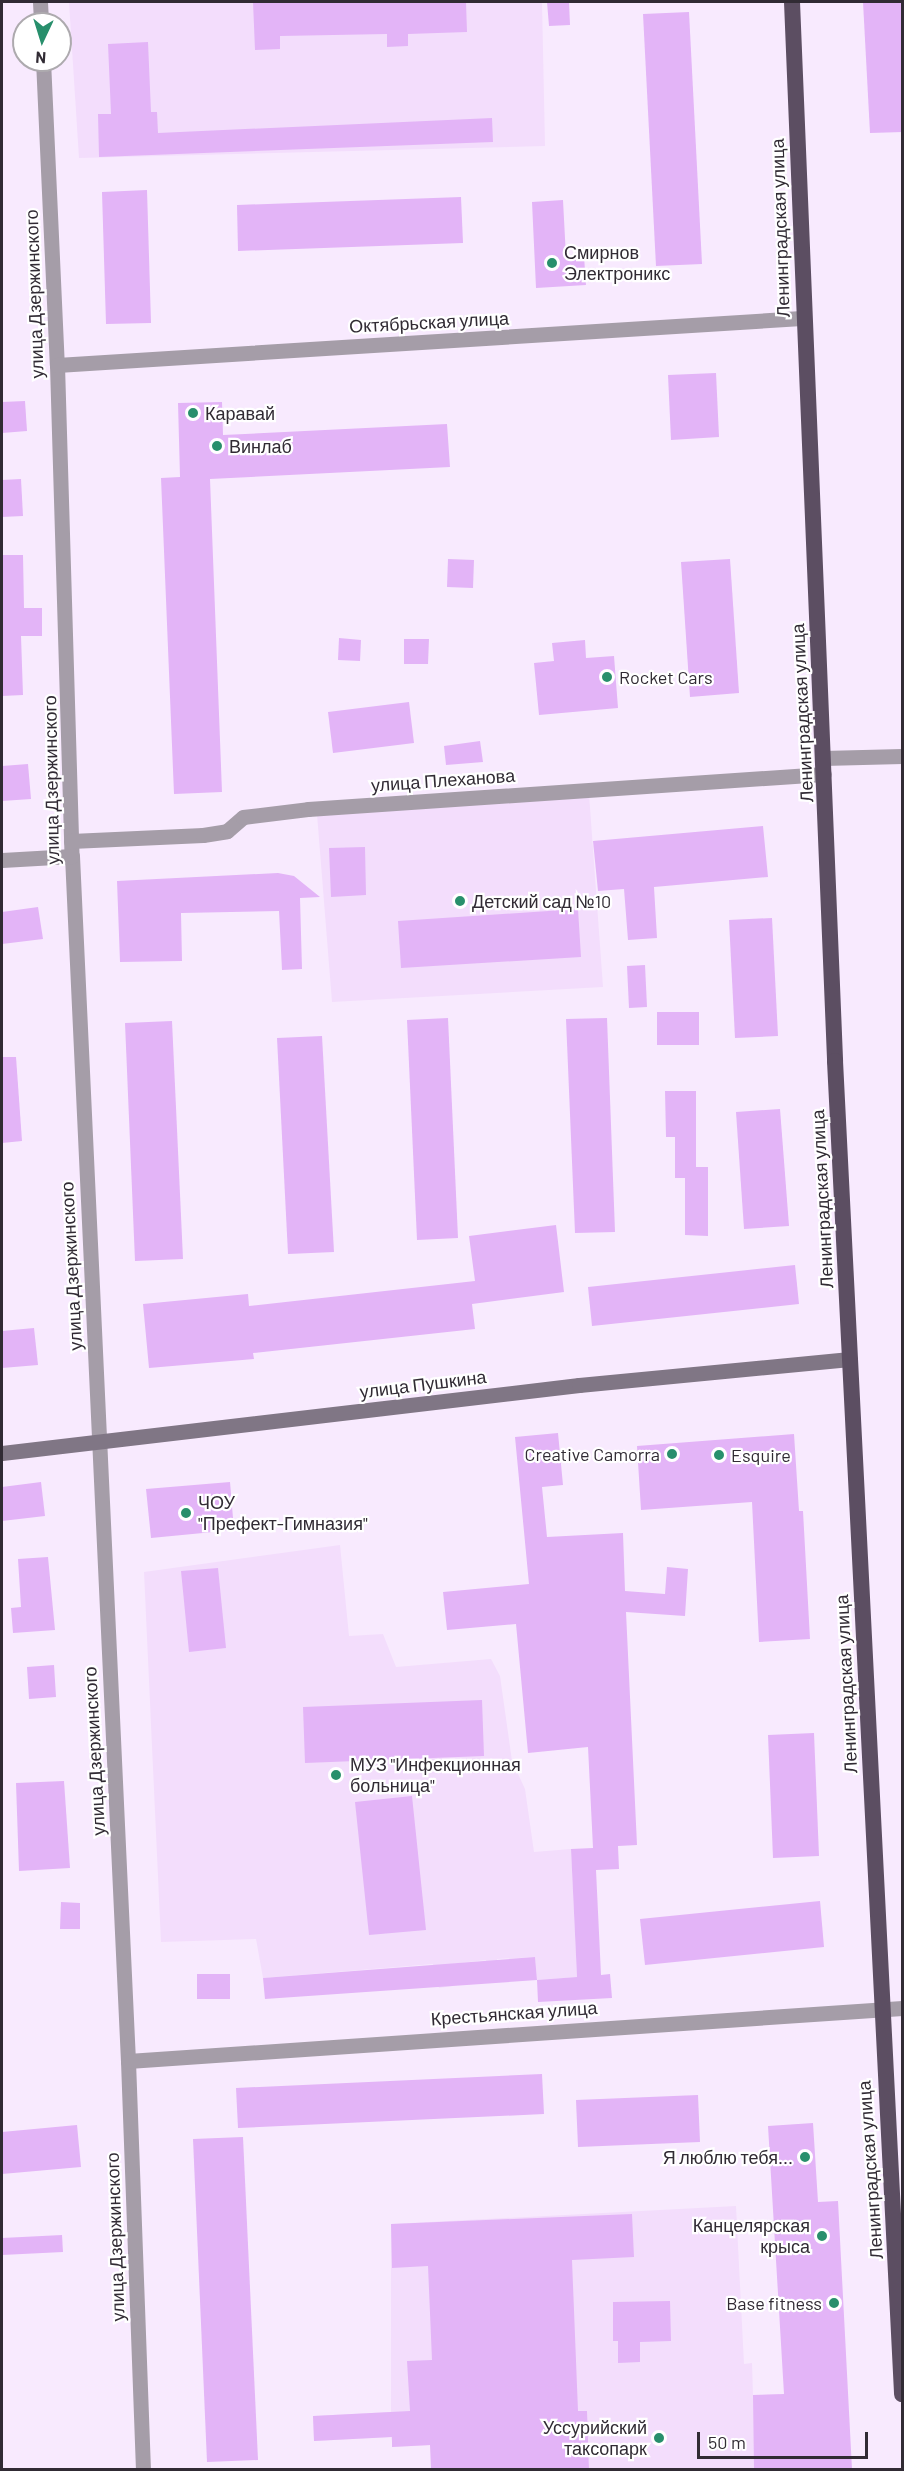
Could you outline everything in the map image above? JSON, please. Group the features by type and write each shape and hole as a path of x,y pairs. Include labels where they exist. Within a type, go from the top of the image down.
{"highway":[{"name":"Ленинградская улица","path":"792,2 802,318 850,1359 881,2010 903,2394"}],"main road":[{"name":"улица Пушкина","path":"2,1453 579,1385 850,1359"}],"street":[{"name":"улица Дзержинского","path":"44,72 57,364 72,849 128,2061 143,2469"},
{"name":"Октябрьская улица","path":"57,364 802,318"},
{"name":"улица Плеханова","path":"2,860 72,849 204,835 227,831 243,817 308,809 824,766 903,756"},
{"name":"Крестьянская улица","path":"128,2061 632,2024 903,2008"}],"shaded area":[{"path":"69,2 542,2 545,146 79,158 72,12 70,12"},
{"name":"Детский сад №10","path":"589,794 603,987 332,1002 317,814"},
{"name":"МУЗ \"Инфекционная больница\"","path":"340,1545 349,1636 383,1634 396,1667 491,1659 500,1676 512,1761 525,1789 534,1852 571,1849 577,1977 537,1980 535,1957 497,1959 498,1982 489,1982 486,1960 451,1964 453,1986 439,1988 433,1964 263,1978 256,1939 161,1942 144,1572"},
{"path":"736,2206 744,2364 752,2363 753,2395 779,2394 781,2469 589,2469 588,2438 393,2447 391,2437 314,2441 313,2416 391,2412 391,2224"}],"building":[{"path":"253,2 466,2 467,32 408,34 408,46 387,47 387,34 280,36 280,49 255,50"},
{"path":"547,2 569,2 570,25 549,26"},
{"path":"863,2 903,2 903,132 870,133"},
{"path":"689,12 702,264 656,266 643,14"},
{"path":"148,42 151,112 157,112 158,133 492,118 493,142 99,157 98,114 111,114 108,44"},
{"path":"147,190 151,323 106,324 102,192"},
{"path":"461,197 463,243 238,251 237,205"},
{"path":"563,200 566,257 584,256 586,285 536,288 532,202"},
{"path":"716,373 719,437 671,440 668,375"},
{"path":"25,401 27,431 2,433 2,402"},
{"path":"222,402 223,435 447,424 450,467 210,479 222,792 174,794 161,478 180,477 178,403"},
{"path":"21,479 23,516 2,517 2,480"},
{"path":"2,555 23,555 24,608 42,608 42,636 21,636 23,695 2,696"},
{"path":"448,559 474,560 473,588 447,587"},
{"path":"730,559 739,693 690,697 681,562"},
{"path":"339,638 361,640 360,661 338,660"},
{"path":"404,639 429,639 428,664 404,664"},
{"path":"585,640 586,658 614,656 618,708 539,715 534,663 554,661 552,643"},
{"path":"409,702 414,743 333,753 328,712"},
{"path":"480,741 483,762 446,765 444,746"},
{"path":"28,764 31,799 2,801 2,766"},
{"path":"763,826 768,877 654,887 657,938 628,940 624,889 598,891 593,841"},
{"path":"365,847 366,895 331,897 329,848"},
{"path":"278,873 294,876 320,897 300,898 302,969 282,970 279,911 181,913 182,961 120,962 117,881"},
{"path":"38,907 43,939 2,944 2,912"},
{"path":"578,909 581,957 401,968 398,921"},
{"path":"772,918 778,1036 735,1038 729,920"},
{"path":"645,965 647,1007 629,1008 627,966"},
{"path":"657,1012 699,1012 699,1045 657,1045"},
{"path":"448,1018 458,1238 417,1240 407,1020"},
{"path":"607,1018 615,1232 575,1233 566,1019"},
{"path":"172,1021 183,1259 135,1261 125,1023"},
{"path":"322,1036 334,1252 288,1254 277,1038"},
{"path":"2,1057 16,1057 22,1141 2,1143"},
{"path":"665,1091 696,1091 696,1167 708,1167 708,1236 685,1235 685,1178 675,1178 675,1137 666,1137"},
{"path":"780,1109 789,1226 744,1229 736,1112"},
{"path":"556,1225 564,1292 472,1304 475,1329 253,1353 254,1359 149,1368 143,1304 248,1294 249,1306 475,1281 469,1236"},
{"path":"795,1265 799,1304 592,1326 588,1287"},
{"path":"34,1328 38,1365 2,1368 2,1331"},
{"path":"558,1433 563,1485 542,1487 547,1537 623,1533 625,1591 665,1594 667,1567 688,1569 685,1616 626,1612 637,1845 618,1846 619,1869 596,1870 601,1975 610,1974 612,1998 538,2002 537,1980 577,1977 571,1849 593,1848 588,1747 528,1753 516,1624 447,1630 443,1592 529,1584 515,1437"},
{"path":"794,1434 799,1511 803,1511 810,1639 759,1642 752,1502 641,1510 637,1446"},
{"path":"41,1482 45,1516 2,1521 2,1487"},
{"path":"230,1482 234,1530 151,1538 146,1489"},
{"path":"48,1557 55,1630 13,1633 11,1608 21,1607 18,1559"},
{"path":"218,1568 226,1648 189,1652 181,1571"},
{"path":"54,1665 56,1697 29,1699 27,1667"},
{"path":"482,1700 484,1756 305,1763 303,1707"},
{"path":"814,1733 819,1856 773,1858 768,1735"},
{"path":"64,1781 70,1868 19,1871 16,1783"},
{"path":"412,1796 426,1930 369,1935 355,1802"},
{"path":"820,1901 824,1947 645,1965 640,1919"},
{"path":"61,1902 80,1903 80,1929 60,1929"},
{"path":"535,1957 537,1980 265,1999 263,1978"},
{"path":"197,1974 230,1974 230,1999 197,1999"},
{"path":"542,2074 544,2114 238,2128 236,2088"},
{"path":"698,2095 700,2142 578,2147 576,2100"},
{"path":"813,2123 818,2202 838,2201 852,2469 754,2469 753,2395 784,2394 768,2126"},
{"path":"77,2125 81,2167 2,2174 2,2132"},
{"path":"243,2137 258,2460 207,2462 193,2139"},
{"path":"632,2214 634,2257 572,2260 578,2411 587,2411 589,2469 431,2469 430,2445 392,2447 392,2437 314,2441 313,2416 410,2411 407,2361 432,2360 428,2266 392,2268 391,2224"},
{"path":"62,2235 63,2252 2,2255 2,2238"},
{"path":"670,2301 671,2341 640,2342 640,2362 618,2363 618,2341 613,2341 613,2302"}],"place":[{"name":"Смирнов Электроникс","path":"552,263"},
{"name":"Каравай","path":"193,413"},
{"name":"Винлаб","path":"217,446"},
{"name":"Rocket Cars","path":"607,677"},
{"name":"Детский сад №10","path":"460,901"},
{"name":"Creative Camorra","path":"672,1454"},
{"name":"Esquire","path":"719,1455"},
{"name":"ЧОУ \"Префект-Гимназия\"","path":"186,1513"},
{"name":"МУЗ \"Инфекционная больница\"","path":"336,1775"},
{"name":"Я люблю тебя...","path":"805,2157"},
{"name":"Канцелярская крыса","path":"822,2236"},
{"name":"Base fitness","path":"834,2303"},
{"name":"Уссурийский таксопарк","path":"659,2438"}]}
